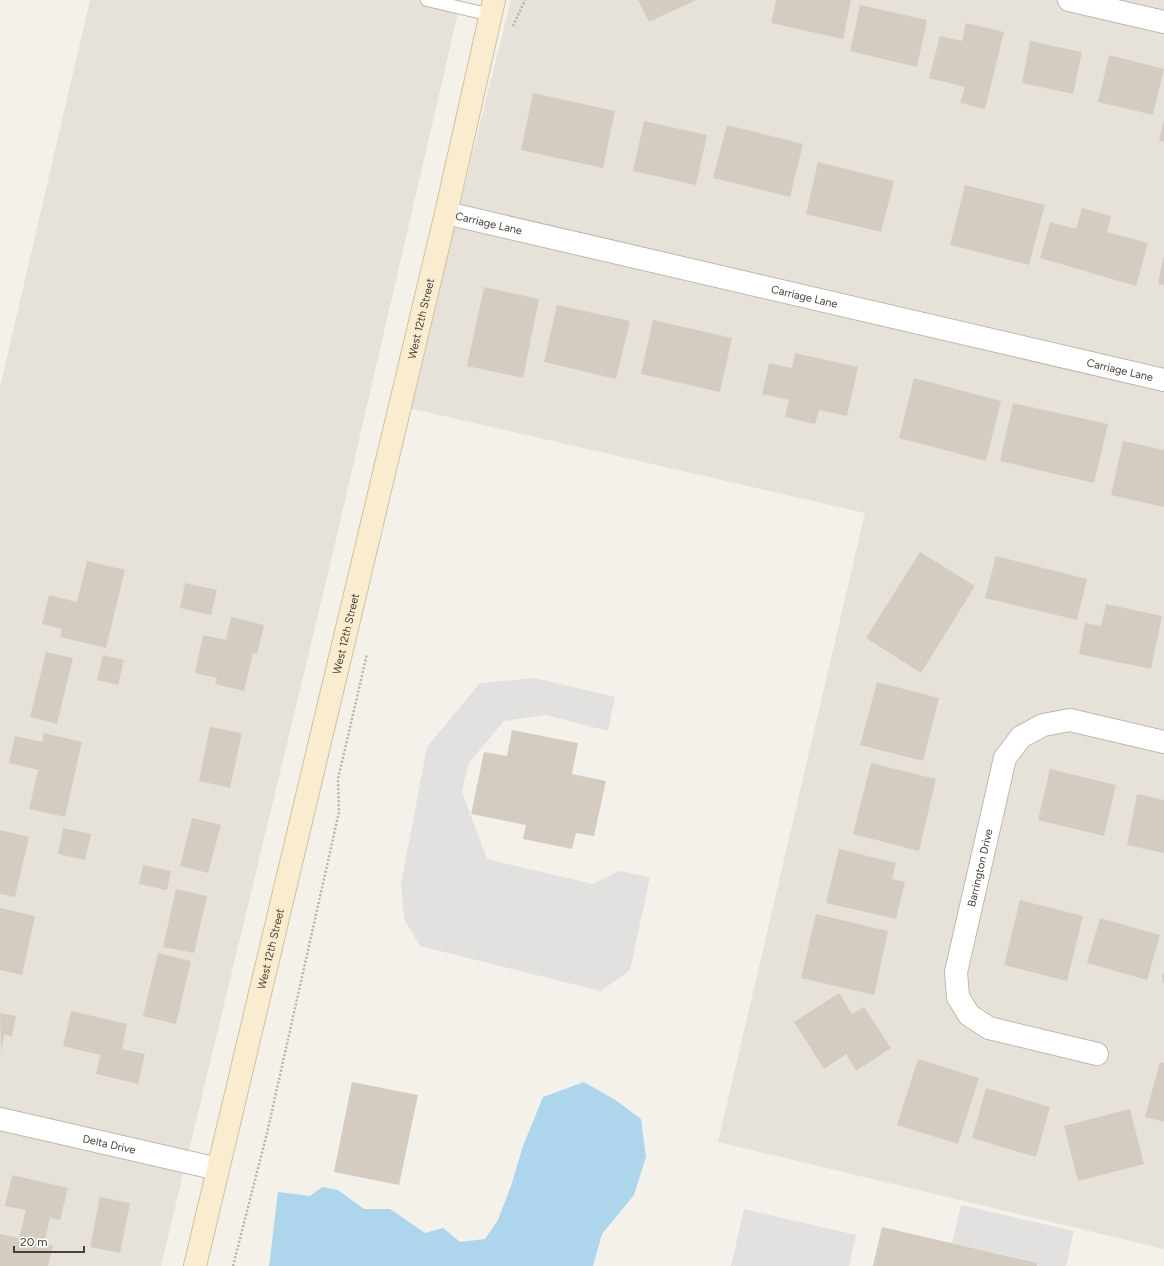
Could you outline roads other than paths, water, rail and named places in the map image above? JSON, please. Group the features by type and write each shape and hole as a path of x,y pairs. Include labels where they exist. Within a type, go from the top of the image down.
{"main road":[{"name":"West 12th Street","path":"196,1266 446,213 492,7"}],"street":[{"path":"1076,1 1164,22"},
{"name":"Carriage Lane","path":"446,213 1164,380"},
{"name":"Barrington Drive","path":"1097,1054 989,1028 969,1016 958,997 956,972 1005,758 1021,737 1043,725 1070,720 1164,742"},
{"name":"Delta Drive","path":"0,1119 218,1169"}],"lane":[{"path":"427,0 492,7"}],"water":[{"path":"584,1082 617,1101 641,1119 646,1157 634,1195 602,1234 593,1266 269,1266 278,1192 310,1196 322,1187 338,1190 364,1209 390,1209 425,1233 443,1228 460,1242 485,1239 498,1220 511,1186 523,1146 543,1097"}]}
